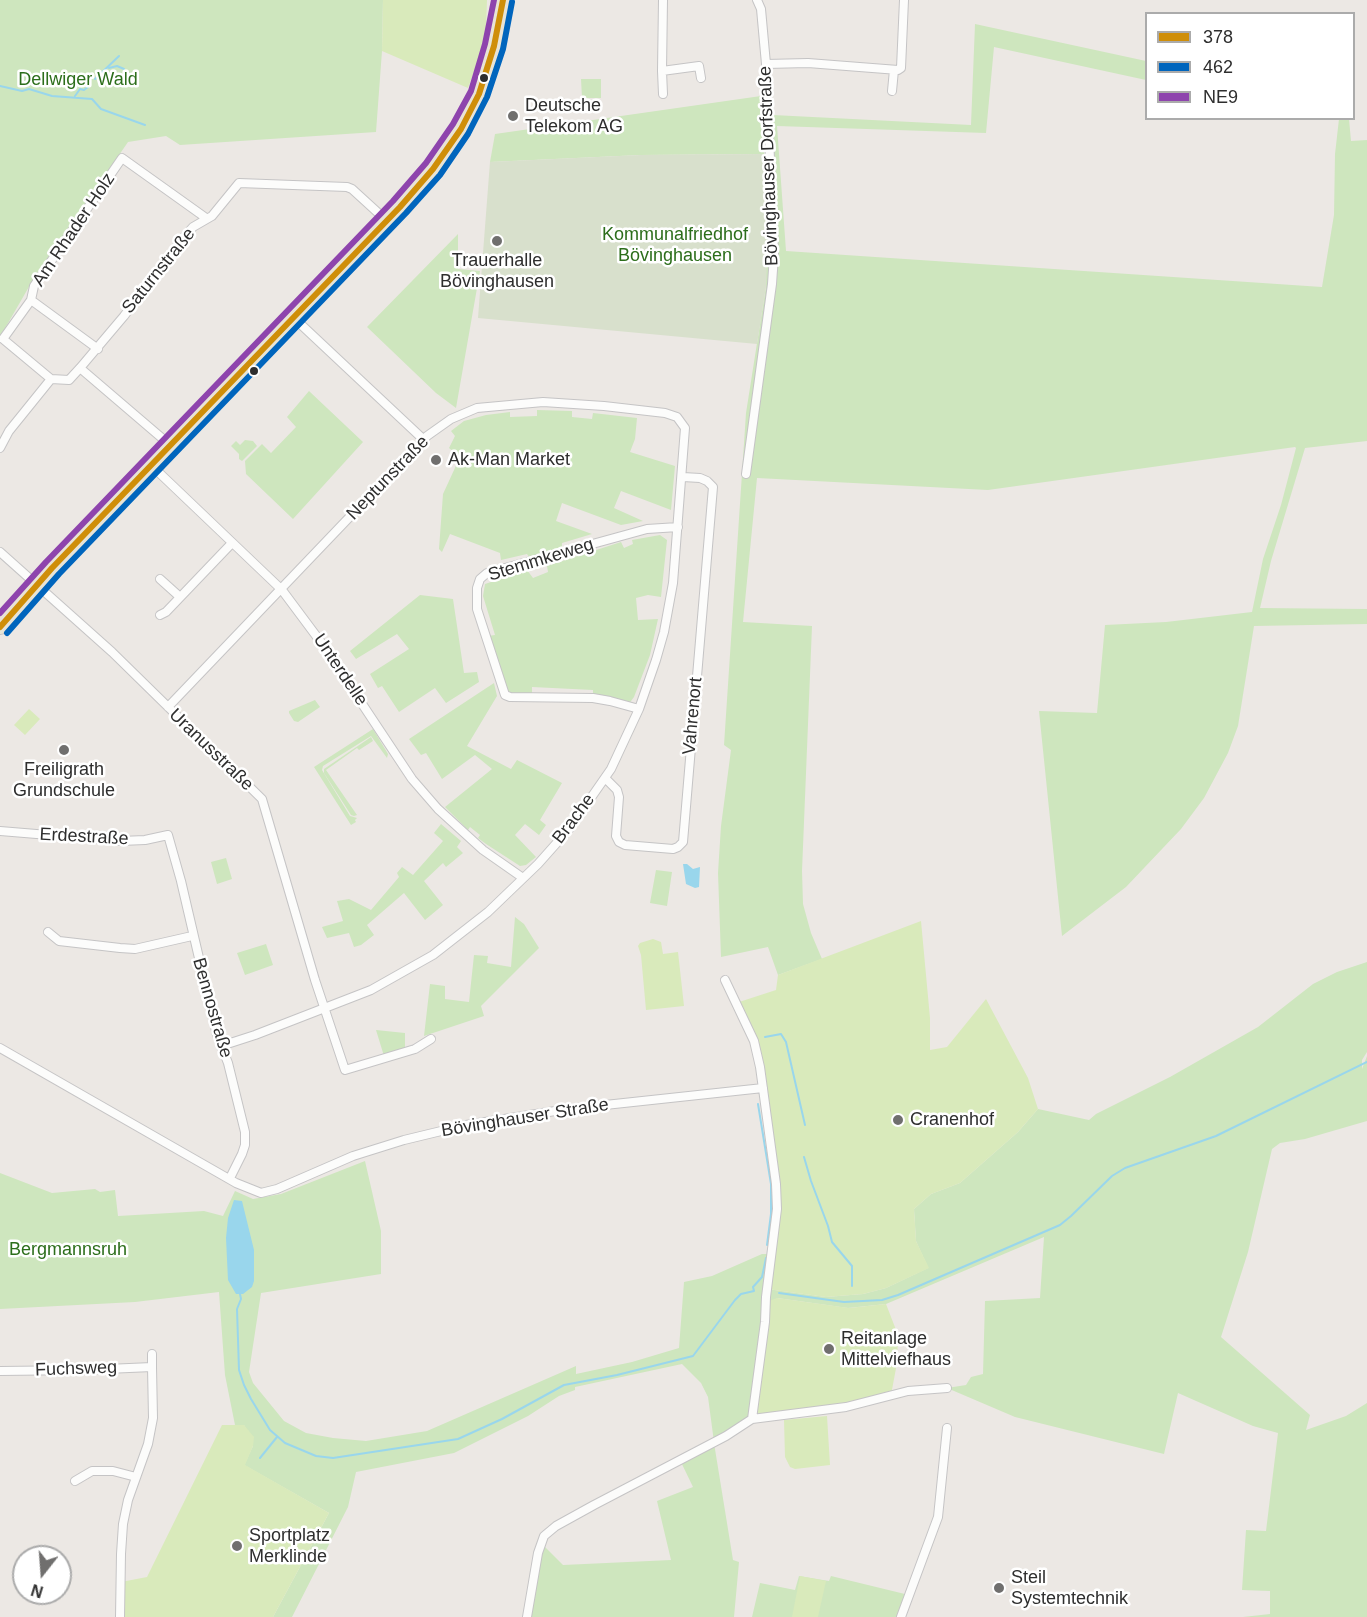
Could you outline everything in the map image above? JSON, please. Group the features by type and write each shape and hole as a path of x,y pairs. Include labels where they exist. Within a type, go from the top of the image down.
{"main road":[{"path":"0,627 170,445 387,221 434,167 464,124 478,93 494,46 503,0"}],"street":[{"path":"663,0 663,94"},
{"name":"Bövinghauser Dorfstraße","path":"746,474 774,255 766,64 761,9 757,0"},
{"path":"766,64 808,63 894,70 901,68 904,0"},
{"path":"662,71 699,66 701,78"},
{"path":"892,91 894,70"},
{"name":"Am Rhader Holz","path":"51,378 3,339 31,300 34,286 122,158 206,218"},
{"name":"Saturnstraße","path":"51,378 69,380 98,349 184,237 193,227 212,216 236,185 244,182 347,187 387,221"},
{"name":"Am Rhader Holz","path":"31,300 98,349"},
{"path":"294,318 424,440"},
{"path":"80,368 170,445"},
{"path":"0,448 9,431 51,378"},
{"name":"Neptunstraße","path":"168,707 424,440 451,419 477,408 543,402 604,406 665,413 677,417"},
{"name":"Brache","path":"221,1046 388,982 433,956 488,912 570,828 605,778 639,709 664,632 673,583 685,428 677,417"},
{"name":"Unterdelle","path":"151,465 282,590 323,645 412,779 453,825 483,850 523,878"},
{"name":"Vahrenort","path":"605,778 617,790 619,797 616,836 619,842 625,845 673,849 683,842 713,487 700,478 682,477"},
{"name":"Stemmkeweg","path":"639,709 593,698 510,697 505,695 477,609 477,588 480,579 487,573 647,529 678,527"},
{"path":"160,615 166,612 232,543"},
{"name":"Uranusstraße","path":"0,552 112,652 262,799 324,1008 345,1070 415,1049 431,1039"},
{"path":"160,579 180,597"},
{"name":"Erdestraße","path":"0,831 121,841 145,840 168,835"},
{"name":"Bennostraße","path":"168,835 244,1132 244,1145 230,1179"},
{"path":"48,932 59,941 135,949 192,936"},
{"path":"725,980 754,1041 776,1184 777,1209 752,1419"},
{"name":"Bövinghauser Straße","path":"0,1048 251,1191 261,1193 277,1190 353,1156 431,1133 485,1121 568,1109 763,1088"},
{"path":"120,1617 123,1524 148,1444 153,1418 152,1354"},
{"name":"Fuchsweg","path":"0,1371 152,1367"},
{"path":"527,1617 537,1553 544,1536 594,1505 726,1436 752,1419 846,1407 908,1391 947,1388"},
{"path":"901,1617 938,1517 947,1428"},
{"path":"75,1481 92,1471 101,1470 136,1477"}],"green space":[{"name":"Dellwiger Wald","path":"0,0 383,0 376,132 180,145 166,136 128,142 30,285 0,337"},
{"path":"383,0 487,0 486,29 468,88 382,51"},
{"path":"975,24 1145,61 1145,80 994,47 986,133 777,126 786,251 1322,287 1334,215 1335,154 1339,120 1349,120 1351,141 1367,140 1367,441 1305,448 1271,561 1260,608 1367,609 1367,624 1254,626 1238,726 1228,753 1204,798 1181,829 1126,887 1062,936 1039,711 1097,713 1105,625 1166,622 1252,612 1263,559 1281,505 1296,448 988,490 757,478 743,622 812,626 802,871 803,904 811,933 822,959 778,975 768,947 721,957 718,873 721,826 731,750 724,745 746,413 766,286 763,154 641,155 490,162 495,134 761,96 764,154 773,152 773,115 971,125"},
{"path":"581,79 601,79 601,98 582,98"},
{"name":"Kommunalfriedhof Bövinghausen","path":"764,154 767,259 766,286 757,344 478,318 490,162 641,155"},
{"path":"458,234 458,269 480,271 456,408 436,393 367,327"},
{"path":"309,391 363,442 293,519 246,474 245,461 262,444 271,453 296,427 287,417"},
{"path":"537,410 572,411 572,417 592,419 593,413 637,418 635,439 630,452 675,466 671,510 621,491 614,508 643,521 621,525 562,503 556,521 592,534 562,543 562,551 531,560 527,554 501,560 500,553 450,534 442,552 439,549 443,494 460,457 449,448 455,436 451,431 464,421 486,415 510,412 510,417 537,416"},
{"path":"245,440 253,441 257,446 242,461 231,446 236,441 240,445"},
{"path":"660,535 667,540 661,597 648,595 636,598 638,620 658,619 650,655 634,697 628,705 593,695 593,690 532,687 532,693 513,694 505,689 488,636 495,635 483,596 485,584 527,570 533,578 548,572 547,566 621,542 624,548 633,544 632,540"},
{"path":"420,595 453,599 464,673 477,672 479,682 446,703 435,688 399,712 382,686 378,688 370,674 409,649 397,634 356,659 350,651"},
{"path":"494,683 497,696 467,746 511,769 517,760 562,783 540,820 546,825 539,835 525,824 515,835 536,857 526,865 520,866 478,838 480,835 470,827 468,830 445,807 492,769 475,755 442,779 426,753 421,755 409,739"},
{"path":"315,700 320,707 298,722 294,721 289,711"},
{"path":"29,709 40,719 25,735 14,725"},
{"path":"373,729 388,754 387,758 371,736 323,766 322,770 350,816 357,818 356,822 351,825 314,767"},
{"path":"371,737 373,741 359,750 357,748 326,770 357,815 354,816 351,815 324,773 324,769"},
{"path":"441,824 461,841 457,847 463,853 446,867 443,863 424,881 443,905 425,920 404,893 367,925 374,935 361,945 354,947 349,933 327,938 322,927 343,921 337,901 349,899 371,910 399,877 397,873 402,867 413,875 443,841 434,833"},
{"path":"226,858 232,879 217,884 211,862"},
{"path":"656,870 672,872 667,906 650,903"},
{"path":"515,917 524,924 539,948 481,1006 484,1016 424,1036 430,984 445,986 445,999 469,1002 474,955 488,956 487,963 511,967"},
{"name":"Cranenhof","path":"921,921 930,1018 930,1050 947,1047 986,999 1028,1078 1038,1109 1018,1132 960,1183 931,1194 914,1209 916,1241 929,1268 886,1288 863,1294 826,1297 767,1289 777,1209 760,1067 736,1003 776,990 778,975"},
{"path":"653,939 661,942 663,954 678,952 684,1006 646,1010 641,955 638,946 640,943"},
{"path":"266,944 273,965 245,975 237,953"},
{"name":"Bergmannsruh","path":"1367,962 1367,1052 1362,1060 1362,1069 1367,1056 1367,1121 1305,1139 1280,1143 1272,1149 1248,1252 1221,1337 1310,1415 1306,1430 1346,1416 1367,1403 1367,1617 1243,1617 1270,1614 1270,1591 1242,1590 1246,1530 1266,1531 1278,1433 1253,1426 1178,1393 1164,1454 1015,1417 947,1388 966,1385 971,1377 983,1374 985,1301 1040,1298 1044,1237 886,1304 848,1308 777,1298 752,1419 714,1443 733,1560 739,1562 734,1617 527,1617 541,1543 563,1565 671,1560 657,1501 693,1487 680,1460 714,1442 708,1397 701,1383 682,1364 575,1387 575,1390 559,1396 528,1416 454,1453 356,1472 348,1507 292,1617 273,1617 329,1513 244,1465 253,1446 244,1425 235,1425 225,1375 219,1292 135,1302 0,1309 0,1173 52,1193 95,1189 100,1192 115,1190 118,1216 204,1211 223,1216 235,1191 253,1199 281,1194 365,1161 381,1231 381,1274 261,1293 249,1372 253,1383 284,1421 306,1433 366,1441 427,1431 576,1366 576,1374 632,1362 679,1348 684,1282 712,1276 762,1254 772,1254 767,1289 826,1297 863,1294 886,1288 928,1268 916,1241 914,1209 931,1194 960,1183 1018,1132 1038,1109 1089,1120 1096,1114 1170,1077 1258,1027 1313,984 1337,972"},
{"path":"376,1030 405,1033 405,1050 384,1056"},
{"name":"Reitanlage Mittelviefhaus","path":"777,1298 849,1308 886,1304 898,1335 897,1363 891,1395 879,1399 752,1419 766,1302"},
{"path":"827,1416 830,1465 795,1469 790,1467 785,1457 784,1420"},
{"name":"Sportplatz Merklinde","path":"222,1425 244,1425 254,1437 253,1446 245,1465 329,1513 273,1617 120,1617 121,1582 147,1577"},
{"path":"799,1576 829,1581 831,1576 909,1595 901,1617 752,1617 760,1583 795,1590"},
{"path":"800,1576 826,1581 818,1617 792,1617"}],"water":[{"path":"683,864 693,869 700,867 699,887 695,888 686,884"},
{"path":"234,1200 242,1201 254,1250 254,1281 252,1287 243,1294 236,1294 228,1280 226,1238 228,1218"}],"waterway":[{"path":"95,79 119,56"},
{"path":"109,68 117,66 124,69"},
{"path":"0,86 22,91 29,89 52,96 92,99 101,109 145,125"},
{"path":"75,96 80,89 84,90 88,87"},
{"path":"765,1037 781,1034 786,1042 805,1125"},
{"path":"779,1293 844,1302 882,1300 898,1295 1060,1225 1112,1176 1125,1168 1216,1136 1367,1062"},
{"path":"758,1104 771,1184 771,1214 767,1245"},
{"path":"804,1157 832,1242 852,1266 852,1286"},
{"path":"240,1294 241,1299 237,1309 239,1370 251,1399 270,1430 285,1443 316,1456 333,1458 458,1439 502,1419 564,1385 617,1375 693,1356 735,1300 741,1294 754,1291 753,1287 762,1277 766,1258"},
{"path":"260,1458 277,1437"}],"transit line":[{"name":"NE9","path":"0,613 46,562 393,201 426,163 453,124 471,91 485,44 494,0"},
{"name":"378","path":"0,627 52,568 400,207 433,169 461,129 479,94 494,46 503,0"},
{"name":"462","path":"7,633 59,574 440,175 468,134 487,97 503,49 512,2"}],"place":[{"name":"Deutsche Telekom AG","path":"513,116"},
{"name":"Trauerhalle Bövinghausen","path":"497,241"},
{"name":"Ak-Man Market","path":"436,460"},
{"name":"Freiligrath Grundschule","path":"64,750"},
{"name":"Cranenhof","path":"898,1120"},
{"name":"Reitanlage Mittelviefhaus","path":"829,1349"},
{"name":"Sportplatz Merklinde","path":"237,1546"},
{"name":"Steil Systemtechnik","path":"999,1588"}]}
